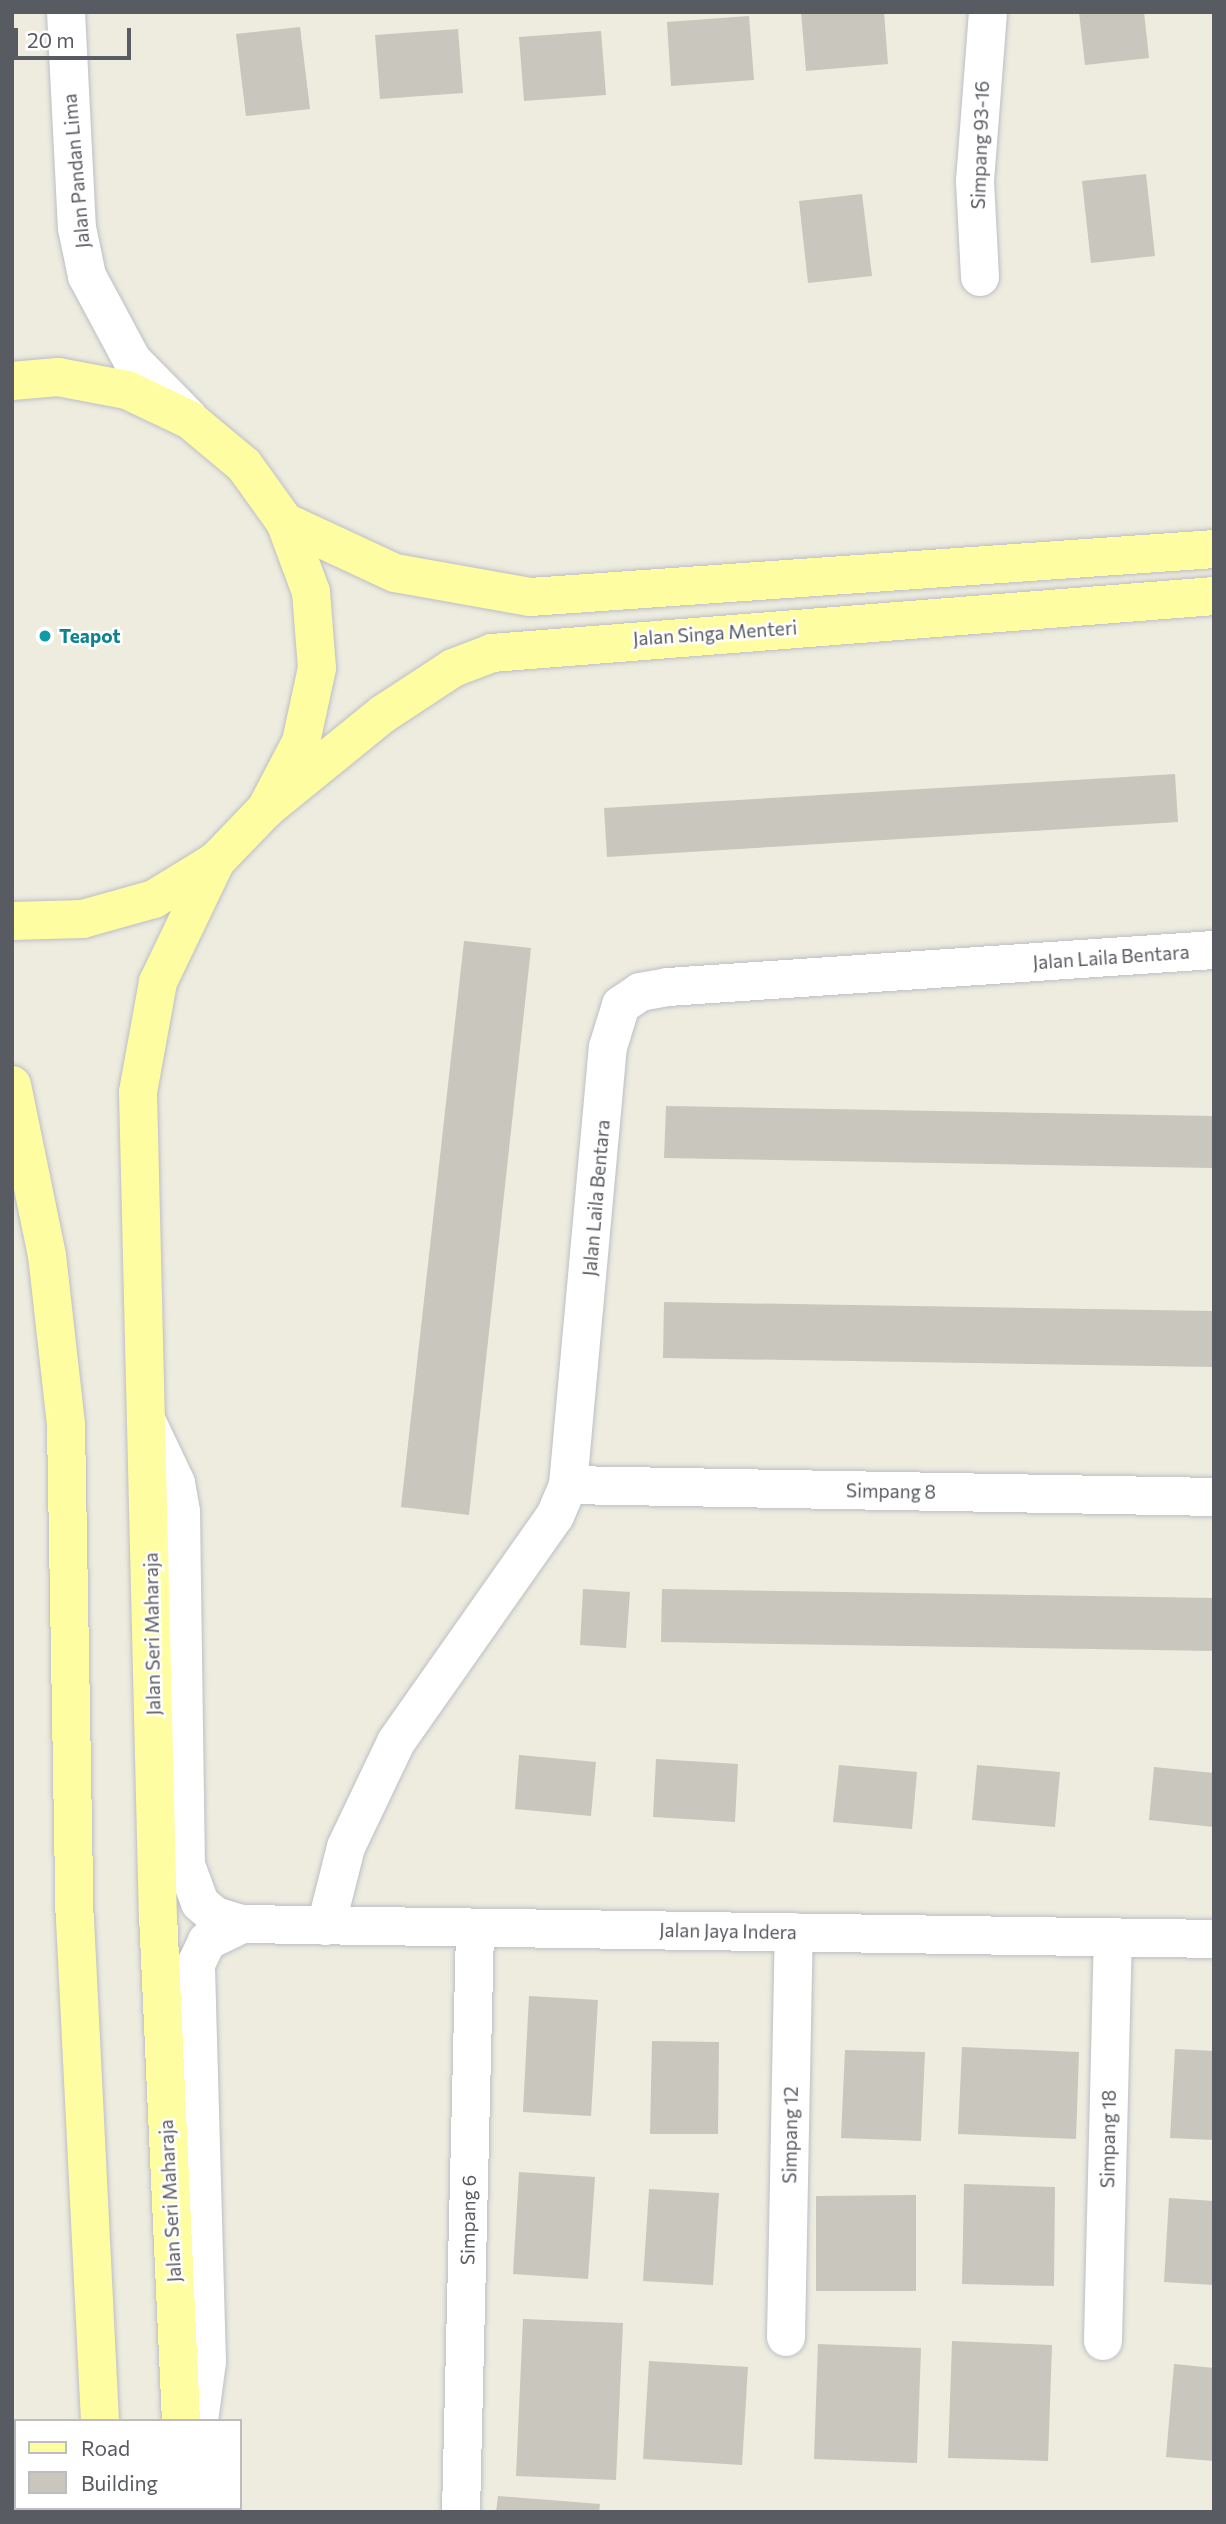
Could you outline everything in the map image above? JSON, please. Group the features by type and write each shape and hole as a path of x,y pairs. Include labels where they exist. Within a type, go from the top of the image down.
{"main road":[{"path":"12,381 58,377 127,390 190,420 244,465 285,522 311,592 317,668 301,742 266,809 216,862 153,899 83,919 12,921"},
{"path":"285,522 395,573 530,597 1214,549"},
{"name":"Jalan Singa Menteri","path":"266,809 383,714 453,668 492,653 1214,596"},
{"name":"Jalan Seri Maharaja","path":"181,2419 158,1922 138,1092 158,982 216,862"},
{"path":"12,1085 47,1255 66,1426 75,1919 100,2419"}],"street":[{"name":"Jalan Pandan Lima","path":"66,12 78,228 87,276 132,360 190,420"},
{"name":"Simpang 93-16","path":"980,277 975,181 988,12"},
{"name":"Jalan Laila Bentara","path":"326,1926 346,1847 396,1742 555,1516 568,1485 608,1047 621,1005 640,992 668,987 1214,950"},
{"path":"147,1422 176,1483 181,1512 186,1865 200,1903 215,1916 242,1924"},
{"name":"Simpang 8","path":"568,1485 1214,1497"},
{"path":"199,2419 207,2362 196,1964 207,1941 242,1924"},
{"name":"Jalan Jaya Indera","path":"242,1924 1214,1939"},
{"name":"Simpang 6","path":"461,2512 475,1929"},
{"name":"Simpang 12","path":"786,2337 794,1932"},
{"name":"Simpang 18","path":"1103,2341 1113,1938"}],"building":[{"path":"801,12 884,12 888,64 806,71"},
{"path":"1079,12 1144,12 1149,58 1085,65"},
{"path":"749,16 754,80 671,86 667,22"},
{"path":"300,27 310,109 246,116 236,34"},
{"path":"458,29 463,93 380,99 375,35"},
{"path":"601,31 606,95 524,101 519,37"},
{"path":"1146,174 1155,256 1091,263 1082,181"},
{"path":"862,194 872,276 808,283 799,201"},
{"path":"1175,774 1178,822 607,857 604,808"},
{"path":"464,941 531,948 469,1515 401,1507"},
{"path":"666,1106 1214,1116 1214,1168 664,1158"},
{"path":"664,1302 1214,1311 1214,1367 663,1358"},
{"path":"583,1589 630,1592 626,1648 580,1645"},
{"path":"662,1589 1214,1598 1214,1651 661,1642"},
{"path":"519,1755 596,1762 591,1816 515,1809"},
{"path":"656,1759 738,1764 735,1822 653,1817"},
{"path":"839,1765 917,1772 912,1829 833,1822"},
{"path":"977,1765 1060,1772 1055,1827 972,1820"},
{"path":"1154,1767 1214,1773 1214,1827 1149,1820"},
{"path":"529,1996 598,2000 591,2116 523,2112"},
{"path":"652,2041 719,2042 718,2134 650,2134"},
{"path":"962,2047 1079,2052 1076,2139 958,2134"},
{"path":"1175,2049 1214,2051 1214,2140 1170,2138"},
{"path":"845,2050 925,2052 921,2141 841,2138"},
{"path":"519,2172 595,2177 588,2279 513,2274"},
{"path":"964,2184 1055,2187 1054,2286 962,2284"},
{"path":"649,2189 719,2193 713,2285 643,2281"},
{"path":"916,2195 916,2291 816,2291 816,2196"},
{"path":"1169,2198 1214,2201 1214,2285 1164,2282"},
{"path":"523,2319 623,2323 616,2480 516,2476"},
{"path":"952,2341 1052,2345 1048,2461 948,2458"},
{"path":"818,2344 921,2348 917,2463 814,2459"},
{"path":"649,2361 748,2367 742,2465 643,2459"},
{"path":"1174,2364 1214,2368 1214,2461 1166,2457"},
{"path":"498,2496 600,2504 599,2512 496,2512"}],"place":[{"name":"Teapot","path":"45,636"}]}
